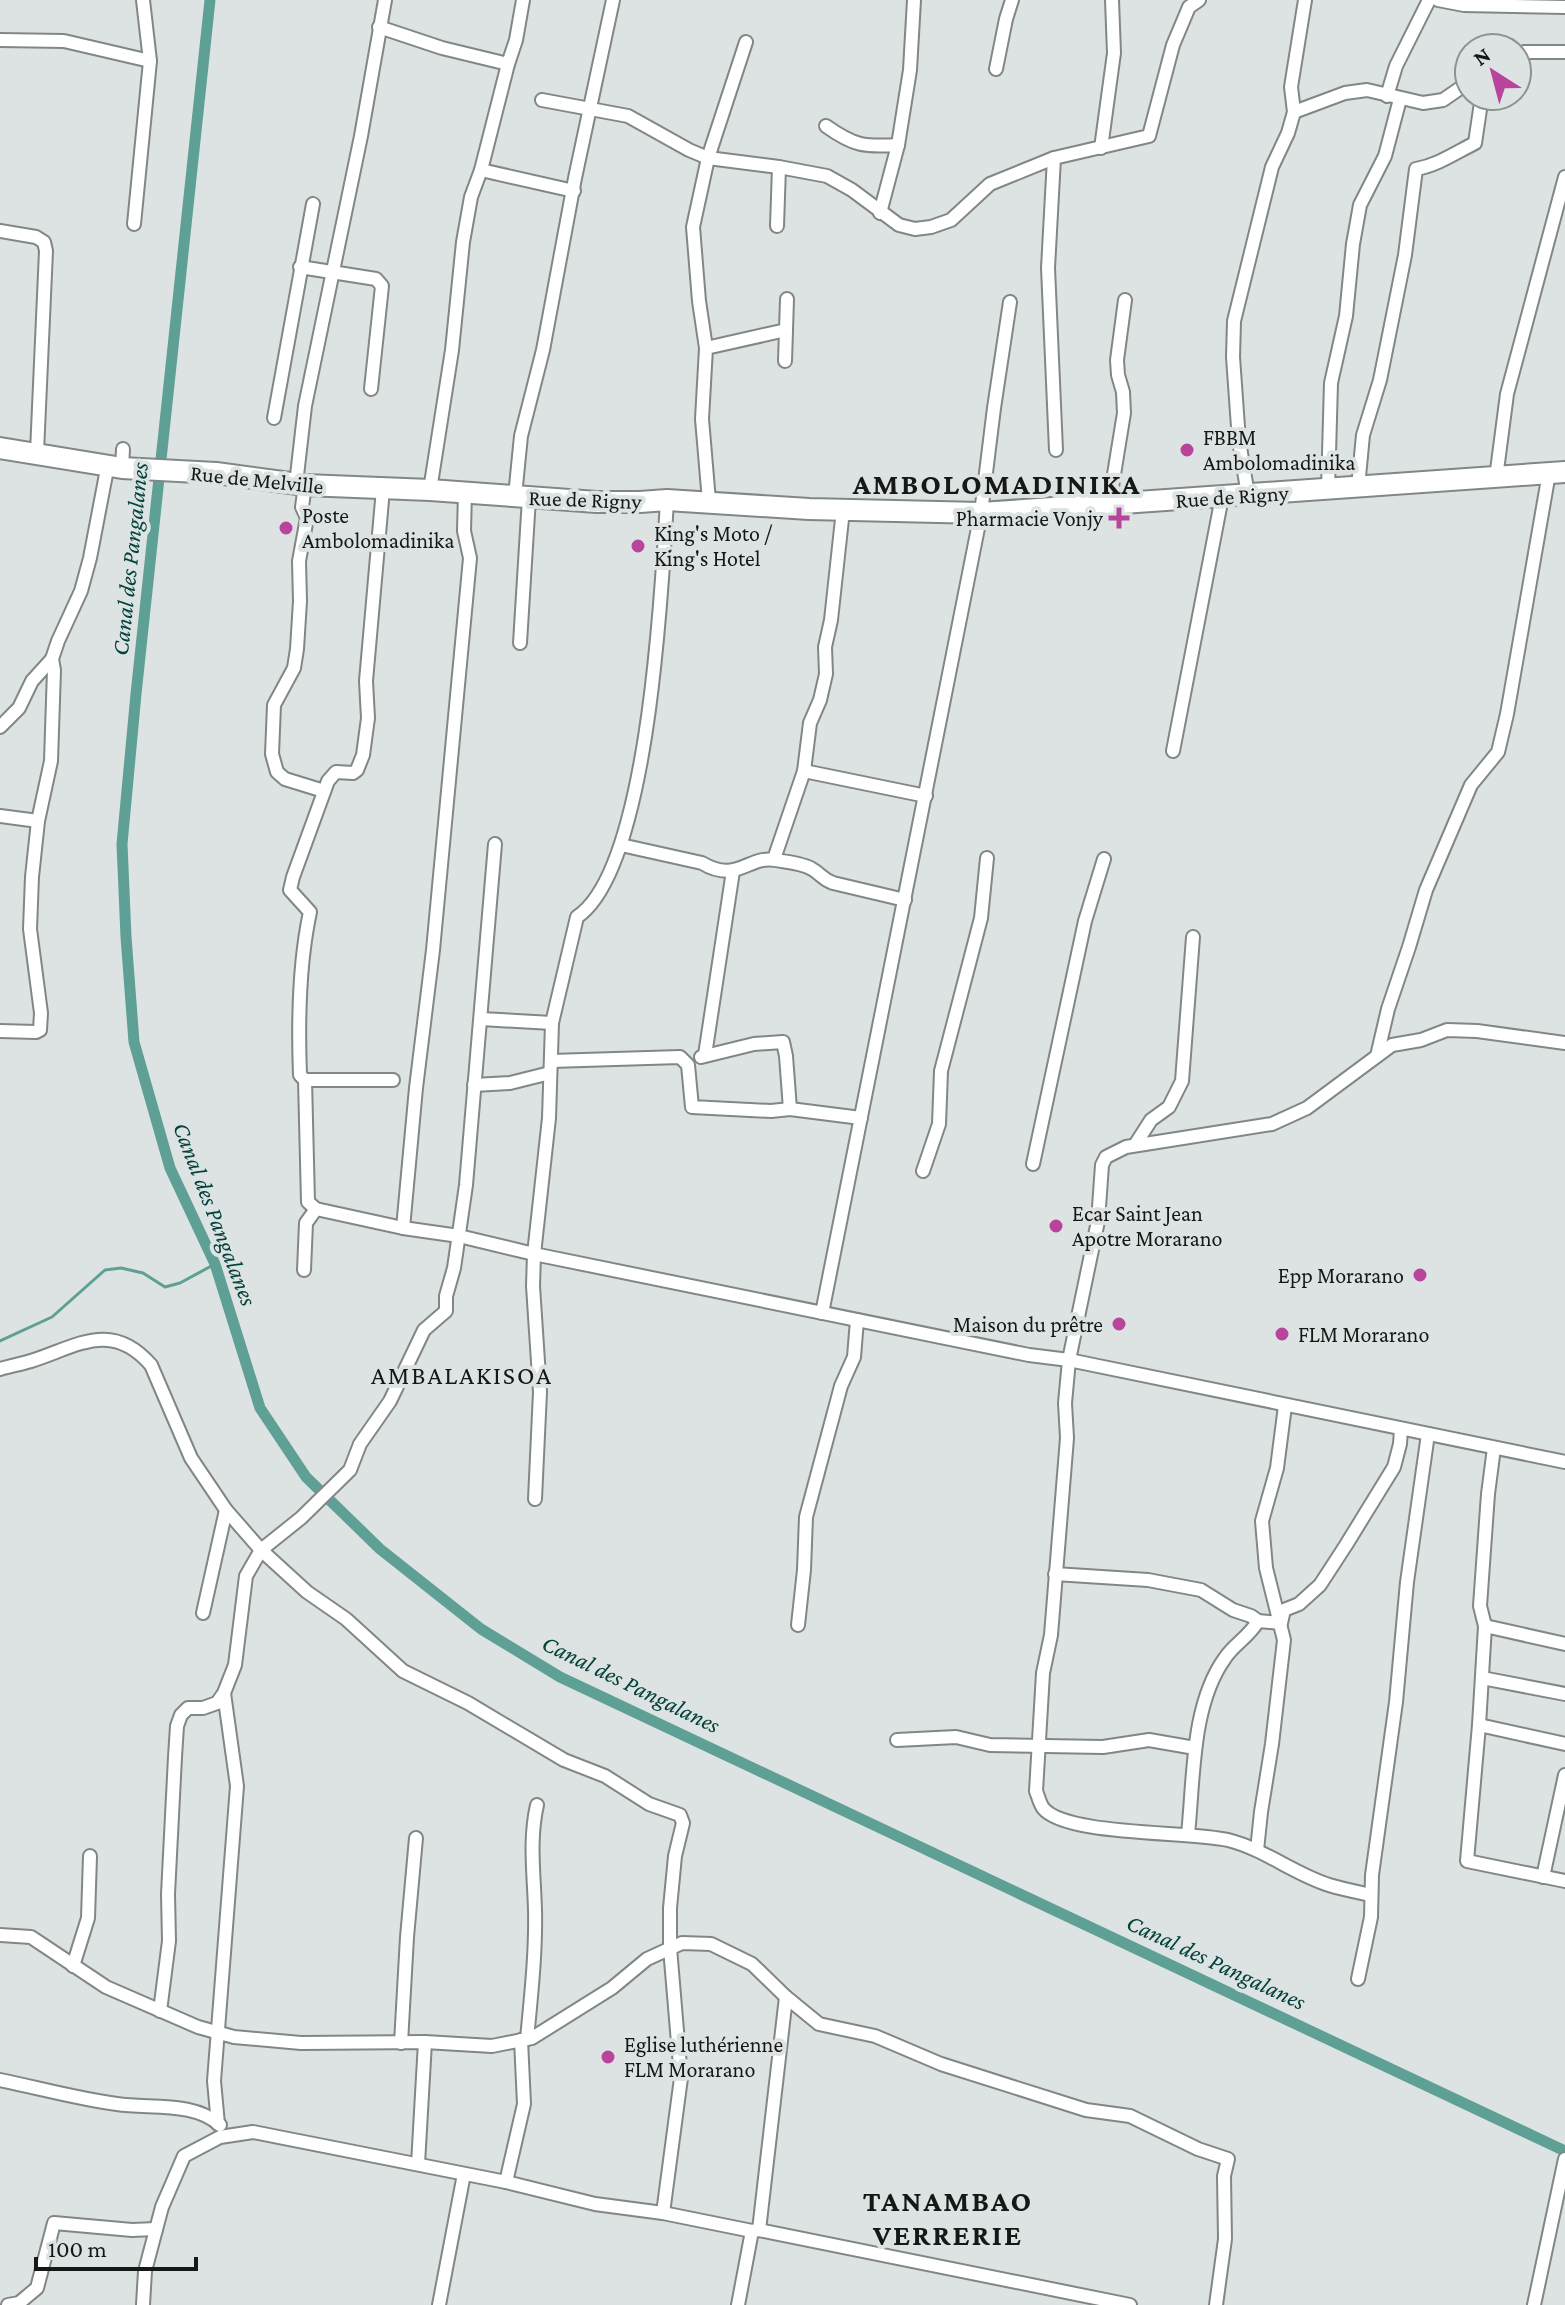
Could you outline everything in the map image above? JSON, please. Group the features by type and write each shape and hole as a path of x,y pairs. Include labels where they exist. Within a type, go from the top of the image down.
{"main road":[{"name":"Rue de Melville","path":"0,448 118,460 300,485 522,497"},
{"name":"Rue de Rigny","path":"522,497 640,502 709,501 843,510 981,513 1557,472"}],"street":[{"path":"134,224 150,61 143,0"},
{"path":"324,791 285,779 277,772 272,754 274,705 294,668 297,649 299,561 307,518 302,507 300,485 305,406 361,136 385,0"},
{"path":"430,490 471,197 516,40 523,0"},
{"path":"520,643 521,436 543,350 613,0"},
{"path":"880,213 898,145 910,70 914,0"},
{"path":"996,69 1012,0"},
{"path":"1101,148 1114,53 1112,0"},
{"path":"542,100 628,116 708,158 827,176 852,190 899,225 915,229 931,227 951,220 990,184 1054,158 1149,136 1173,45 1189,7 1199,0"},
{"path":"1248,495 1239,441 1233,357 1234,321 1272,167 1294,112 1291,87 1305,0"},
{"path":"1328,489 1331,383 1346,316 1360,205 1385,156 1396,66 1429,0"},
{"path":"1438,0 1464,5 1565,7"},
{"path":"379,27 442,48 508,64"},
{"path":"0,41 64,41 150,61"},
{"path":"709,501 702,419 706,348 693,227 708,158 746,42"},
{"path":"1533,52 1565,52"},
{"path":"1294,112 1345,93 1367,90 1423,103 1443,100 1453,93"},
{"path":"1358,487 1363,435 1380,380 1405,255 1416,169 1437,164 1475,143 1480,112"},
{"path":"826,126 867,147 898,145"},
{"path":"1054,158 1048,268 1056,450"},
{"path":"777,226 779,167"},
{"path":"481,170 574,191"},
{"path":"1496,478 1507,394 1565,177"},
{"path":"274,418 313,204"},
{"path":"0,231 36,237 44,242 46,251 37,452"},
{"path":"300,267 376,279 382,286 371,389"},
{"path":"785,361 787,299"},
{"path":"1109,505 1124,413 1117,360 1125,300"},
{"path":"822,1313 981,513 1010,302"},
{"path":"706,348 786,330"},
{"path":"0,1031 40,1030 41,1013 30,929 38,821 51,761 52,659 81,591 118,460"},
{"path":"1377,1056 1388,1009 1431,876 1471,785 1498,752 1557,472"},
{"path":"383,489 366,681 368,718 363,755 353,773 342,771 331,775 290,890 310,912 298,1029 300,1075 305,1080 308,1202 316,1209 1565,1462"},
{"path":"403,1228 470,558 464,531 465,492"},
{"path":"1173,751 1222,497"},
{"path":"535,1499 540,1392 534,1254 549,1118 552,1023 577,917 590,908 621,845 637,782 654,676 667,500"},
{"path":"774,859 804,771 810,723 826,674 825,647 831,620 843,510"},
{"path":"0,727 19,708 32,681 52,659"},
{"path":"804,771 926,796"},
{"path":"0,816 38,821"},
{"path":"160,2011 169,1941 168,1894 177,1726 181,1715 188,1708 203,1708 217,1703 224,1693 235,1665 246,1576 261,1550 301,1518 350,1470 360,1444 390,1401 424,1330 446,1311 466,1185 495,844"},
{"path":"621,845 733,871 774,859 812,869 833,883 905,900"},
{"path":"923,1171 939,1124 941,1071 981,918 987,858"},
{"path":"1033,1164 1085,921 1104,859"},
{"path":"705,1055 733,871"},
{"path":"1135,1145 1151,1120 1169,1107 1182,1081 1193,937"},
{"path":"481,1019 552,1023"},
{"path":"1371,1895 1328,1885 1257,1850 1228,1840 1104,1828 1061,1820 1043,1809 1036,1791 1043,1673 1051,1635 1067,1438 1065,1403 1069,1360 1098,1221 1102,1165 1106,1157 1126,1147 1272,1124 1307,1108 1392,1045 1421,1040 1447,1030 1565,1043"},
{"path":"688,1065 705,1055 754,1044 783,1042 790,1109"},
{"path":"474,1085 510,1083 550,1067 680,1057 688,1065 692,1107 790,1109 861,1118"},
{"path":"305,1080 393,1080"},
{"path":"304,1270 306,1223 316,1209"},
{"path":"798,1625 806,1517 841,1386 854,1357 857,1320"},
{"path":"0,1369 97,1338 121,1343 142,1355 151,1365 191,1458 226,1510 261,1550 307,1592 357,1628 403,1671 468,1703 564,1760 605,1776 649,1804 680,1815 683,1823 675,1856 670,1948 681,2078 663,2213"},
{"path":"1257,1850 1284,1640 1266,1568 1262,1521 1277,1468 1285,1406"},
{"path":"1281,1623 1284,1610 1299,1604 1320,1585 1346,1545 1394,1467 1401,1429"},
{"path":"1358,1979 1371,1917 1407,1582 1428,1434"},
{"path":"1494,1448 1480,1606 1485,1626 1467,1861 1565,1881"},
{"path":"203,1613 226,1510"},
{"path":"1055,1574 1148,1580 1201,1590 1258,1621 1281,1623"},
{"path":"1188,1834 1195,1748 1209,1687 1225,1658 1258,1621"},
{"path":"1485,1626 1565,1644"},
{"path":"1482,1678 1565,1694"},
{"path":"218,2124 214,2081 237,1786 224,1693"},
{"path":"1479,1725 1565,1744"},
{"path":"897,1740 956,1737 990,1745 1103,1747 1149,1740 1195,1748"},
{"path":"1543,1877 1565,1775"},
{"path":"506,2182 524,2104 524,2039 533,1978 535,1912 532,1828 537,1805"},
{"path":"401,2043 416,1838"},
{"path":"73,1966 88,1918 90,1856"},
{"path":"0,1935 31,1937 106,1987 198,2027 234,2037 301,2043 425,2042 492,2046 532,2038 612,1988 647,1959 670,1948 682,1943 711,1944 752,1964 819,2024 875,2036 941,2064 1086,2110 1130,2116 1198,2149 1228,2159 1224,2176 1225,2239 1216,2305"},
{"path":"738,2305 756,2230 786,1997"},
{"path":"418,2164 425,2042"},
{"path":"0,2080 117,2104 182,2109 211,2117 231,2136"},
{"path":"143,2305 145,2271 162,2207 184,2156 220,2137 253,2132 506,2182 595,2204 756,2230 1130,2305"},
{"path":"1534,2305 1565,2159"},
{"path":"439,2305 464,2174"},
{"path":"8,2305 19,2303 37,2288 54,2223 132,2230 156,2229"}],"waterway":[{"name":"Canal des Pangalanes","path":"210,0 122,844 134,1042 170,1168 215,1264 260,1408 306,1477 380,1549 481,1629 560,1677 1565,2151"},
{"path":"0,1341 52,1317 105,1270 121,1268 143,1273 165,1287 180,1283 215,1264"}],"place":[{"name":"FBBM Ambolomadinika","path":"1187,450"},
{"name":"Pharmacie Vonjy","path":"1119,518"},
{"name":"Poste Ambolomadinika","path":"286,528"},
{"name":"King's Moto / King's Hotel","path":"638,546"},
{"name":"Ecar Saint Jean Apotre Morarano","path":"1056,1226"},
{"name":"Epp Morarano","path":"1420,1275"},
{"name":"Maison du prêtre","path":"1119,1324"},
{"name":"FLM Morarano","path":"1282,1334"},
{"name":"Eglise luthérienne FLM Morarano","path":"608,2057"}],"district":[{"name":"AMBOLOMADINIKA","path":"997,484"},
{"name":"AMBALAKISOA","path":"462,1375"},
{"name":"TANAMBAO VERRERIE","path":"948,2218"}]}
